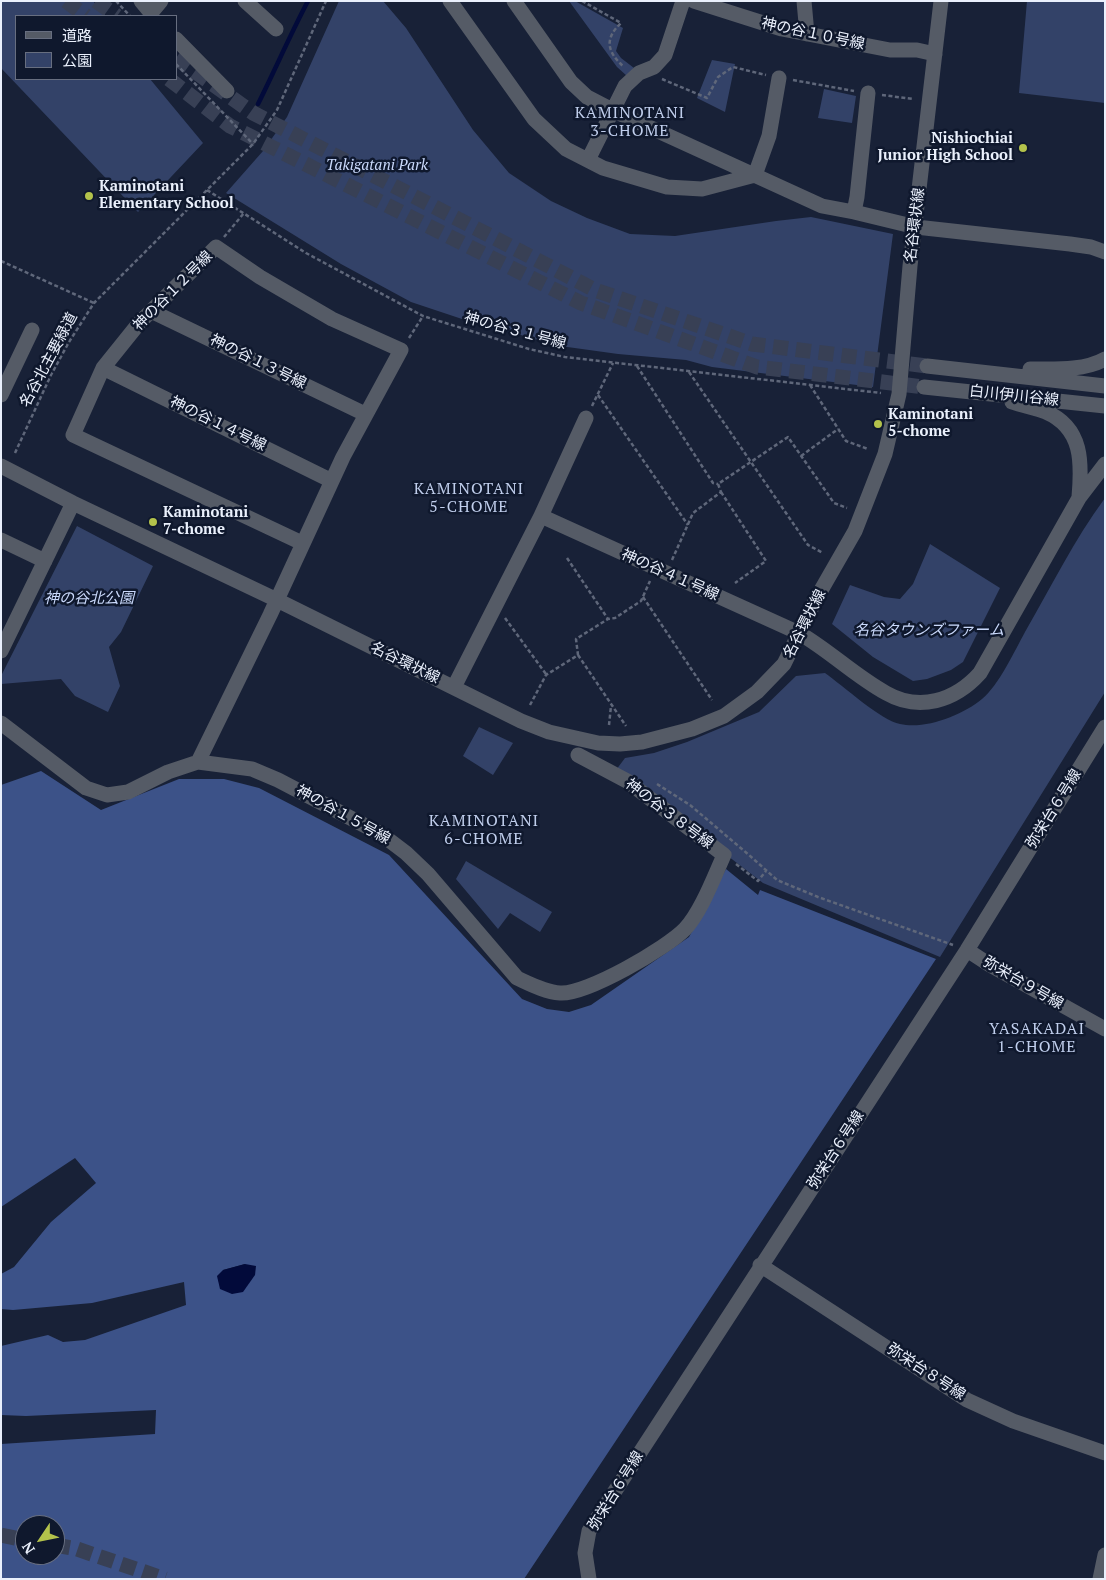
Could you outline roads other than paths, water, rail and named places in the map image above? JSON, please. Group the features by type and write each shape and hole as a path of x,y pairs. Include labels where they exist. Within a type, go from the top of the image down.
{"street":[{"path":"246,1 276,29"},
{"path":"450,1 534,119 566,149 603,168 667,187 702,189 755,174"},
{"path":"514,1 571,82 587,97 822,206 916,227 1077,245 1105,252"},
{"path":"588,160 625,86 639,73 654,67 665,55 683,1"},
{"name":"神の谷１０号線","path":"694,1 782,29 890,50 918,50 935,54"},
{"path":"804,1 807,34"},
{"name":"名谷環状線","path":"1,466 73,504 277,600 521,721 548,732 598,743 642,742 692,730 724,716 757,692 784,664 816,599 856,531 885,454 899,394 910,266 941,1"},
{"path":"178,41 226,91"},
{"path":"755,174 770,136 779,78"},
{"path":"854,212 868,93"},
{"name":"神の谷１２号線","path":"302,544 73,435 104,368 140,322 216,247 260,277 332,319 401,350 365,414"},
{"name":"神の谷１３号線","path":"151,311 365,414"},
{"path":"1,395 32,330"},
{"path":"956,369 1055,369 1085,366 1105,359"},
{"name":"白川伊川谷線","path":"927,366 1105,386"},
{"name":"神の谷１４号線","path":"104,368 332,481"},
{"name":"白川伊川谷線","path":"924,387 1105,406"},
{"path":"984,393 1046,412 1068,429 1077,440 1080,458 1082,472 1079,498"},
{"path":"198,762 365,414"},
{"path":"454,687 541,516 586,418"},
{"name":"神の谷４１号線","path":"541,516 799,633 816,643 886,694 910,702 927,702 954,695 972,682 980,673 1079,498 1105,464"},
{"path":"1,652 6,630 45,561 73,504"},
{"path":"1,540 45,561"},
{"name":"神の谷１５号線","path":"1,723 86,788 107,795 128,792 168,772 198,762 252,769 334,808 381,834 406,853 428,874 517,978 538,987 562,993 587,987 662,948 685,930 694,918"},
{"name":"弥栄台６号線","path":"589,1579 585,1554 589,1531 760,1265 967,950 1105,727"},
{"name":"神の谷３８号線","path":"578,754 627,782 724,855 694,918"},
{"name":"弥栄台９号線","path":"967,950 990,965 1105,1029"},
{"name":"弥栄台８号線","path":"760,1265 967,1400 1013,1421 1105,1453"},
{"path":"1100,1579 1105,1555"}],"waterway":[{"path":"258,104 308,1"}],"tunnel":[{"path":"66,1 85,15"},
{"path":"96,1 116,15"},
{"path":"178,59 253,113 595,290 752,344 927,366"},
{"path":"170,80 230,126 581,303 757,367 924,387"},
{"path":"1,1535 15,1538"},
{"path":"65,1547 77,1549 165,1579"}],"place":[{"name":"Nishiochiai Junior High School","path":"1023,148"},
{"name":"Kaminotani Elementary School","path":"89,196"},
{"name":"Kaminotani 5-chome","path":"878,424"},
{"name":"Kaminotani 7-chome","path":"153,522"}],"district":[{"name":"KAMINOTANI 3-CHOME","path":"630,122"},
{"name":"KAMINOTANI 5-CHOME","path":"469,498"},
{"name":"KAMINOTANI 6-CHOME","path":"484,830"},
{"name":"YASAKADAI 1-CHOME","path":"1037,1038"}],"park label":[{"name":"Takigatani Park","path":"377,166"},
{"name":"神の谷北公園","path":"89,599"},
{"name":"名谷タウンズファーム","path":"929,631"}]}
